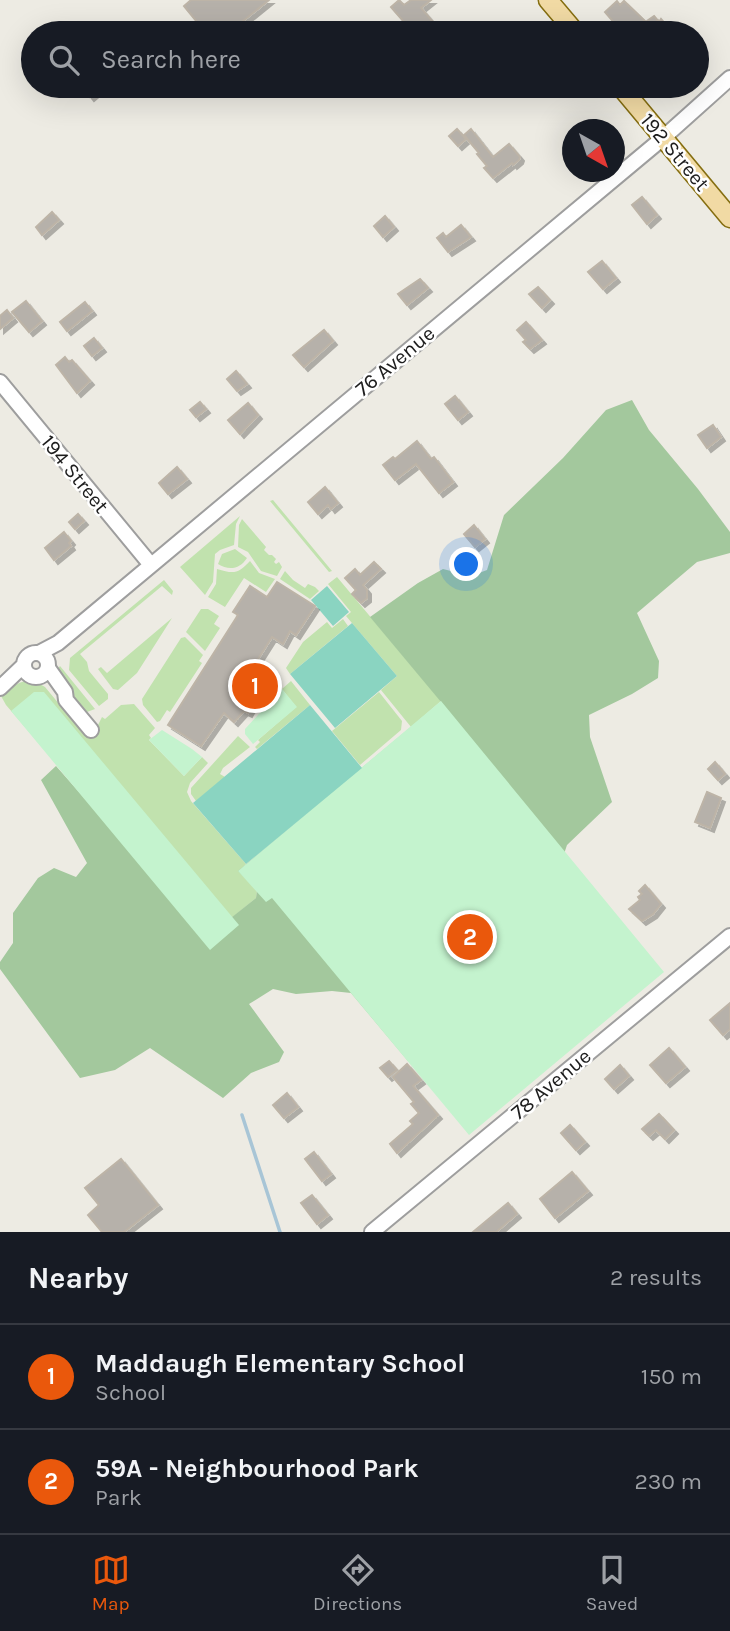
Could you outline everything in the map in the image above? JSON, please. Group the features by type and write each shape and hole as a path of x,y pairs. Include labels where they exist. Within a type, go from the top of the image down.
{"main road":[{"path":"548,0 566,21"},
{"name":"192 Street","path":"630,98 730,218"}],"street":[{"name":"76 Avenue","path":"709,97 730,78"},
{"name":"76 Avenue","path":"5,685 37,666 58,643 708,98"},
{"name":"194 Street","path":"0,382 151,565"},
{"path":"37,666 65,692 66,700 91,730"},
{"name":"78 Avenue","path":"372,1232 730,936"}],"green space":[{"path":"632,400 649,430 730,532 730,553 697,562 637,613 659,661 658,678 589,715 590,737 612,802 567,845 548,902 408,1061 351,993 332,991 296,994 273,989 249,1004 284,1052 279,1062 251,1073 223,1098 150,1048 115,1070 80,1078 0,969 0,962 13,943 13,913 38,878 54,868 76,877 87,863 41,780 56,766 207,937 256,898 257,890 238,871 441,702 370,617 443,569 471,576 487,570 504,515 563,458 606,410"},
{"path":"273,500 332,571 329,572 270,501"},
{"path":"240,516 236,524 234,545 215,554 213,582 205,595 180,567"},
{"path":"242,519 266,547 264,550 276,559 274,562 279,562 282,567 277,576 261,571 248,552 238,547 239,525"},
{"path":"235,549 247,558 241,565 230,568 218,564 222,554"},
{"path":"250,561 259,573 275,579 266,592 244,578 225,607 208,597 216,584 217,569 235,572"},
{"path":"285,571 305,588 308,584 319,591 310,599 280,579"},
{"path":"337,577 441,701 411,727 381,690 397,676 346,616 351,612 328,584"},
{"path":"164,580 173,591 172,595 162,586 80,654 87,662 89,671 108,694 108,699 99,706 69,670 70,658"},
{"path":"327,586 349,612 333,626 311,600"},
{"path":"201,609 208,609 219,616 214,624 220,628 205,651 186,632"},
{"path":"172,618 137,673 118,690 113,689 98,669 101,667 107,673"},
{"path":"343,619 348,626 290,674 286,668 303,642 327,622 332,628"},
{"path":"352,623 397,676 335,728 290,674"},
{"path":"185,637 203,655 199,661 202,663 170,712 167,710 157,722 143,705 142,699 181,638"},
{"path":"60,666 95,709 87,712 54,673"},
{"path":"33,680 45,687 85,735 98,725 102,717 105,719 121,705 134,704 155,728 149,735 149,740 184,776 202,757 208,763 190,783 187,792 191,801 246,864 239,871 257,890 256,898 207,938 6,705 1,696 16,685"},
{"path":"291,681 310,705 257,749 255,747 260,742 258,740 296,707 282,689"},
{"path":"282,689 297,707 253,744 245,734 245,729"},
{"path":"34,692 44,692 239,925 210,950 11,711"},
{"path":"379,692 402,721 401,730 360,765 332,731"},
{"path":"441,701 664,972 469,1135 272,898 266,902 238,871"},
{"path":"310,705 362,768 246,864 193,803"},
{"path":"162,730 202,757 184,776 149,740"},
{"path":"238,736 250,747 223,768 220,774 225,777 196,801 191,794 191,788"}],"building":[{"path":"191,0 269,0 243,21 196,21 184,6"},
{"path":"399,0 404,5 411,0 431,0 421,8 432,21 403,21 391,7"},
{"path":"617,1 620,5 624,1 645,21 613,21 605,12"},
{"path":"457,129 466,139 458,146 449,136"},
{"path":"471,129 493,157 509,144 520,157 519,160 493,178 484,168 487,166 477,154 479,153 464,135"},
{"path":"642,197 657,215 647,224 632,205"},
{"path":"52,212 59,220 42,235 36,227"},
{"path":"385,216 394,227 383,237 374,226"},
{"path":"461,225 471,237 448,252 437,238 443,233 446,237"},
{"path":"602,261 616,278 603,289 588,272"},
{"path":"420,279 428,288 407,305 398,294"},
{"path":"538,287 550,300 542,308 529,294"},
{"path":"26,301 42,321 29,332 12,312"},
{"path":"85,302 92,311 67,331 60,322"},
{"path":"7,310 13,318 0,329 0,316"},
{"path":"526,322 542,340 530,349 517,330"},
{"path":"324,330 333,341 304,367 293,355"},
{"path":"94,338 102,348 92,356 84,346"},
{"path":"65,357 69,362 72,360 90,381 77,393 56,365"},
{"path":"236,371 247,384 237,391 227,379"},
{"path":"455,396 468,412 458,420 445,404"},
{"path":"200,402 206,409 196,417 190,410"},
{"path":"248,403 258,415 240,434 228,420"},
{"path":"713,425 721,437 707,448 698,435"},
{"path":"417,441 431,459 434,457 453,482 439,493 416,464 395,480 383,465"},
{"path":"177,467 187,479 168,494 159,483"},
{"path":"325,487 338,503 331,509 328,505 318,514 308,502"},
{"path":"78,514 84,521 75,529 69,522"},
{"path":"474,525 485,539 475,547 464,534"},
{"path":"64,532 71,541 71,546 54,560 45,548"},
{"path":"374,562 381,569 363,585 367,590 367,598 361,603 352,594 356,590 345,578 355,569 360,575"},
{"path":"277,582 315,606 296,635 290,631 283,644 272,637 246,678 259,683 253,697 256,699 248,713 244,711 234,722 224,713 201,746 168,725 238,615 233,612 250,586 267,597"},
{"path":"715,762 725,774 718,780 708,769"},
{"path":"707,792 721,798 710,828 695,822"},
{"path":"645,885 661,904 653,914 642,921 629,909 640,900 638,897 642,894 639,891"},
{"path":"730,1003 730,1029 723,1035 710,1020"},
{"path":"669,1048 685,1067 666,1083 650,1065"},
{"path":"389,1061 397,1070 388,1077 380,1068"},
{"path":"407,1064 421,1080 413,1086 438,1115 397,1153 390,1144 413,1124 410,1121 419,1113 411,1104 414,1102 393,1077"},
{"path":"620,1065 629,1076 614,1089 605,1079"},
{"path":"287,1093 298,1107 284,1118 273,1105"},
{"path":"659,1114 674,1130 665,1139 656,1130 649,1136 642,1129"},
{"path":"570,1125 585,1142 576,1150 561,1133"},
{"path":"314,1152 331,1174 322,1181 305,1159"},
{"path":"121,1159 158,1205 124,1232 102,1232 88,1215 99,1205 85,1188"},
{"path":"572,1172 588,1191 555,1218 540,1199"},
{"path":"312,1195 328,1215 317,1224 301,1203"},
{"path":"508,1203 517,1214 496,1232 473,1232"}],"waterway":[{"path":"242,1115 280,1232"}],"place":[{"name":"Maddaugh Elementary School","path":"255,686"},
{"name":"59A - Neighbourhood Park","path":"470,937"}]}
